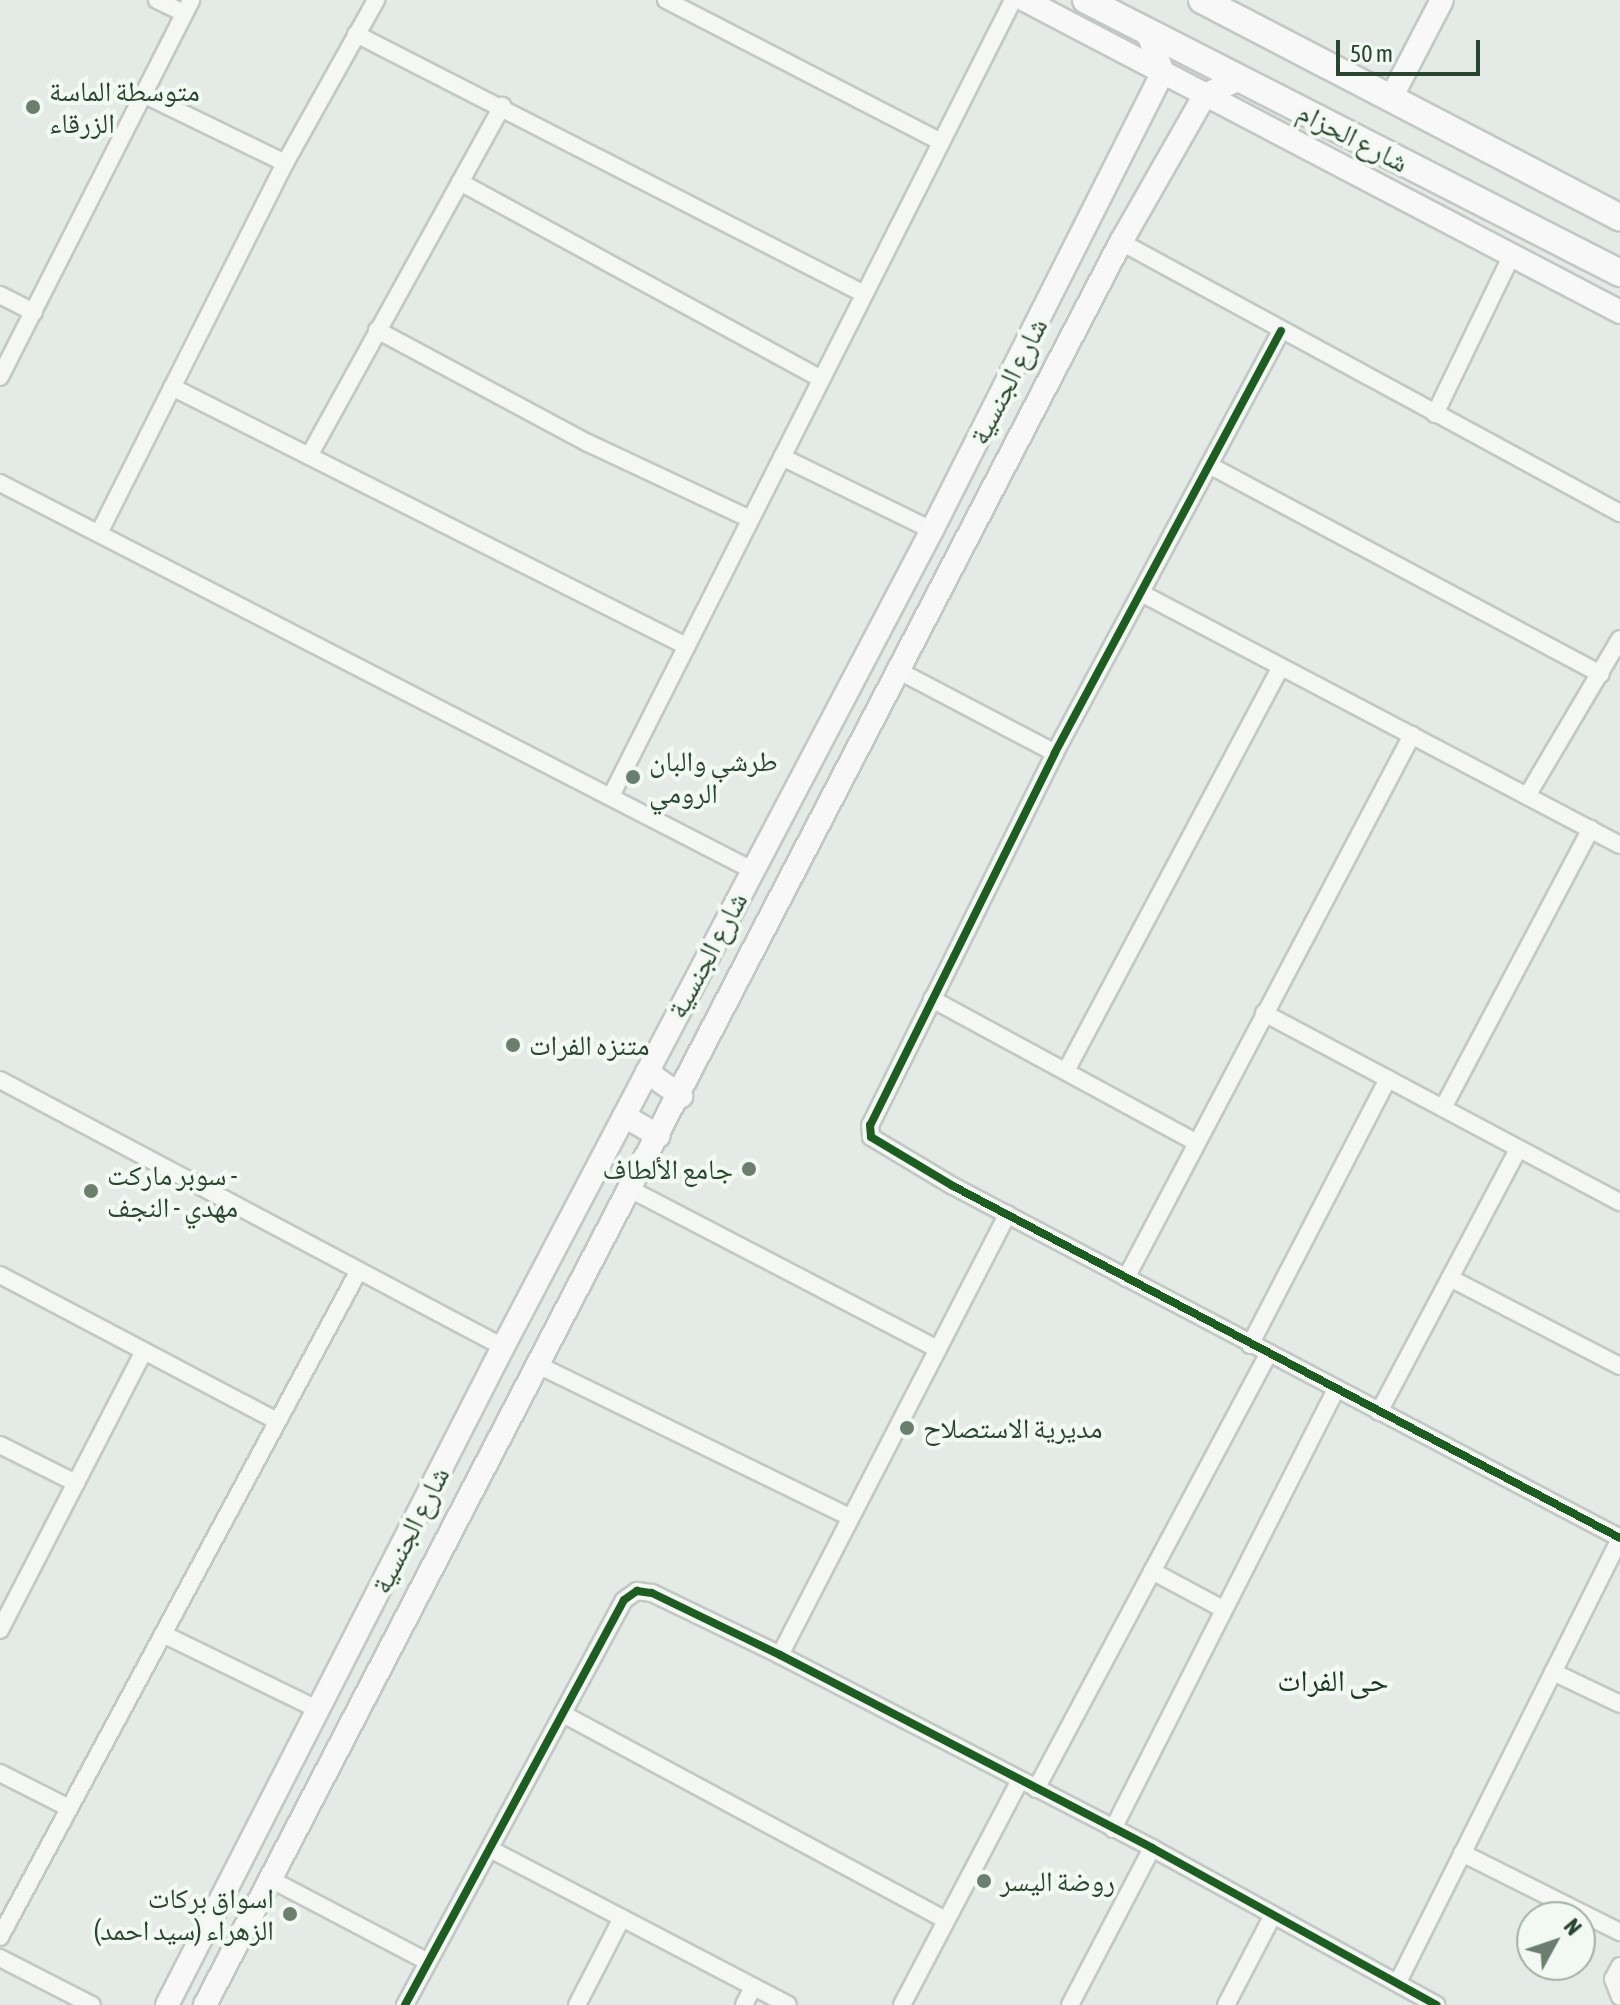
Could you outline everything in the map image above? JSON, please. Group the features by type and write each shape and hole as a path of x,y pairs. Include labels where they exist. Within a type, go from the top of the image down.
{"main road":[{"path":"1025,0 1620,312"},
{"name":"شارع الحزام","path":"1086,0 1620,273"},
{"name":"شارع الحزام","path":"1202,0 1620,218"},
{"path":"1391,98 1442,0"},
{"path":"1147,32 1163,72"},
{"name":"شارع الجنسية","path":"167,2005 503,1347 932,530 1163,72"},
{"path":"1205,95 1240,79"},
{"name":"شارع الجنسية","path":"205,2005 681,1096 1121,242 1205,95"},
{"path":"647,1072 681,1096"},
{"path":"624,1116 659,1136"}],"street":[{"path":"0,377 188,6 157,0"},
{"path":"99,533 285,163 376,0"},
{"path":"666,0 941,142"},
{"path":"612,794 1013,0"},
{"path":"356,34 502,106 864,294"},
{"path":"143,94 285,163"},
{"path":"309,456 502,106"},
{"path":"460,182 821,379"},
{"path":"1121,242 1620,513"},
{"path":"1435,414 1512,255"},
{"path":"0,295 34,312"},
{"path":"377,330 588,443 750,519"},
{"path":"1281,331 1055,753 870,1125 871,1137 879,1146 1250,1345 1620,1538 1398,1982"},
{"path":"172,387 686,646"},
{"path":"782,457 932,530"},
{"path":"1209,465 1601,674"},
{"path":"0,483 612,794 752,870"},
{"path":"1141,593 1620,845"},
{"path":"1527,796 1620,639"},
{"path":"1067,1069 1281,667"},
{"path":"901,672 1055,753"},
{"path":"1126,1278 1412,735"},
{"path":"1443,1108 1591,829"},
{"path":"932,999 1067,1069 1195,1142"},
{"path":"1264,1013 1620,1202"},
{"path":"1250,1345 1388,1079"},
{"path":"0,1080 503,1347"},
{"path":"1379,1412 1518,1149"},
{"path":"630,1189 938,1349"},
{"path":"780,1655 1008,1214"},
{"path":"0,1937 275,1420 358,1272"},
{"path":"0,1275 275,1420"},
{"path":"1450,1278 1620,1366"},
{"path":"2,1621 143,1353"},
{"path":"1036,1789 1268,1354"},
{"path":"538,1365 850,1517"},
{"path":"1113,1829 1336,1390"},
{"path":"0,1445 76,1483"},
{"path":"1152,1571 1223,1609"},
{"path":"405,2005 426,1961 624,1600 637,1591 652,1593 780,1655 1152,1848 1436,2005"},
{"path":"163,1634 319,1710"},
{"path":"1553,1672 1620,1704"},
{"path":"563,1714 945,1920"},
{"path":"0,1773 69,1808"},
{"path":"902,2005 1020,1780"},
{"path":"1070,2005 1152,1848"},
{"path":"490,1849 788,2005"},
{"path":"1462,1853 1620,1932"},
{"path":"270,1879 426,1961"},
{"path":"1226,2005 1272,1917"},
{"path":"577,2005 622,1918"},
{"path":"0,1958 92,2005"},
{"path":"1620,1966 1613,1979 1620,1997"},
{"path":"744,2005 753,1987"}],"cycle path":[{"path":"1281,331 1055,753 870,1125 871,1137 953,1186 1620,1538"},
{"path":"405,2005 624,1600 637,1591 652,1593 780,1655 1152,1848 1436,2005"}],"place":[{"name":"متوسطة الماسة الزرقاء","path":"33,107"},
{"name":"طرشي والبان الرومي","path":"633,777"},
{"name":"متنزه الفرات","path":"513,1045"},
{"name":"جامع الألطاف","path":"749,1169"},
{"name":"سوبر ماركت - مهدي - النجف","path":"91,1191"},
{"name":"مديرية الاستصلاح","path":"907,1428"},
{"name":"روضة اليسر","path":"984,1881"},
{"name":"اسواق بركات الزهراء (سيد احمد)","path":"290,1914"}],"district":[{"name":"حی الفرات","path":"1333,1680"}]}
